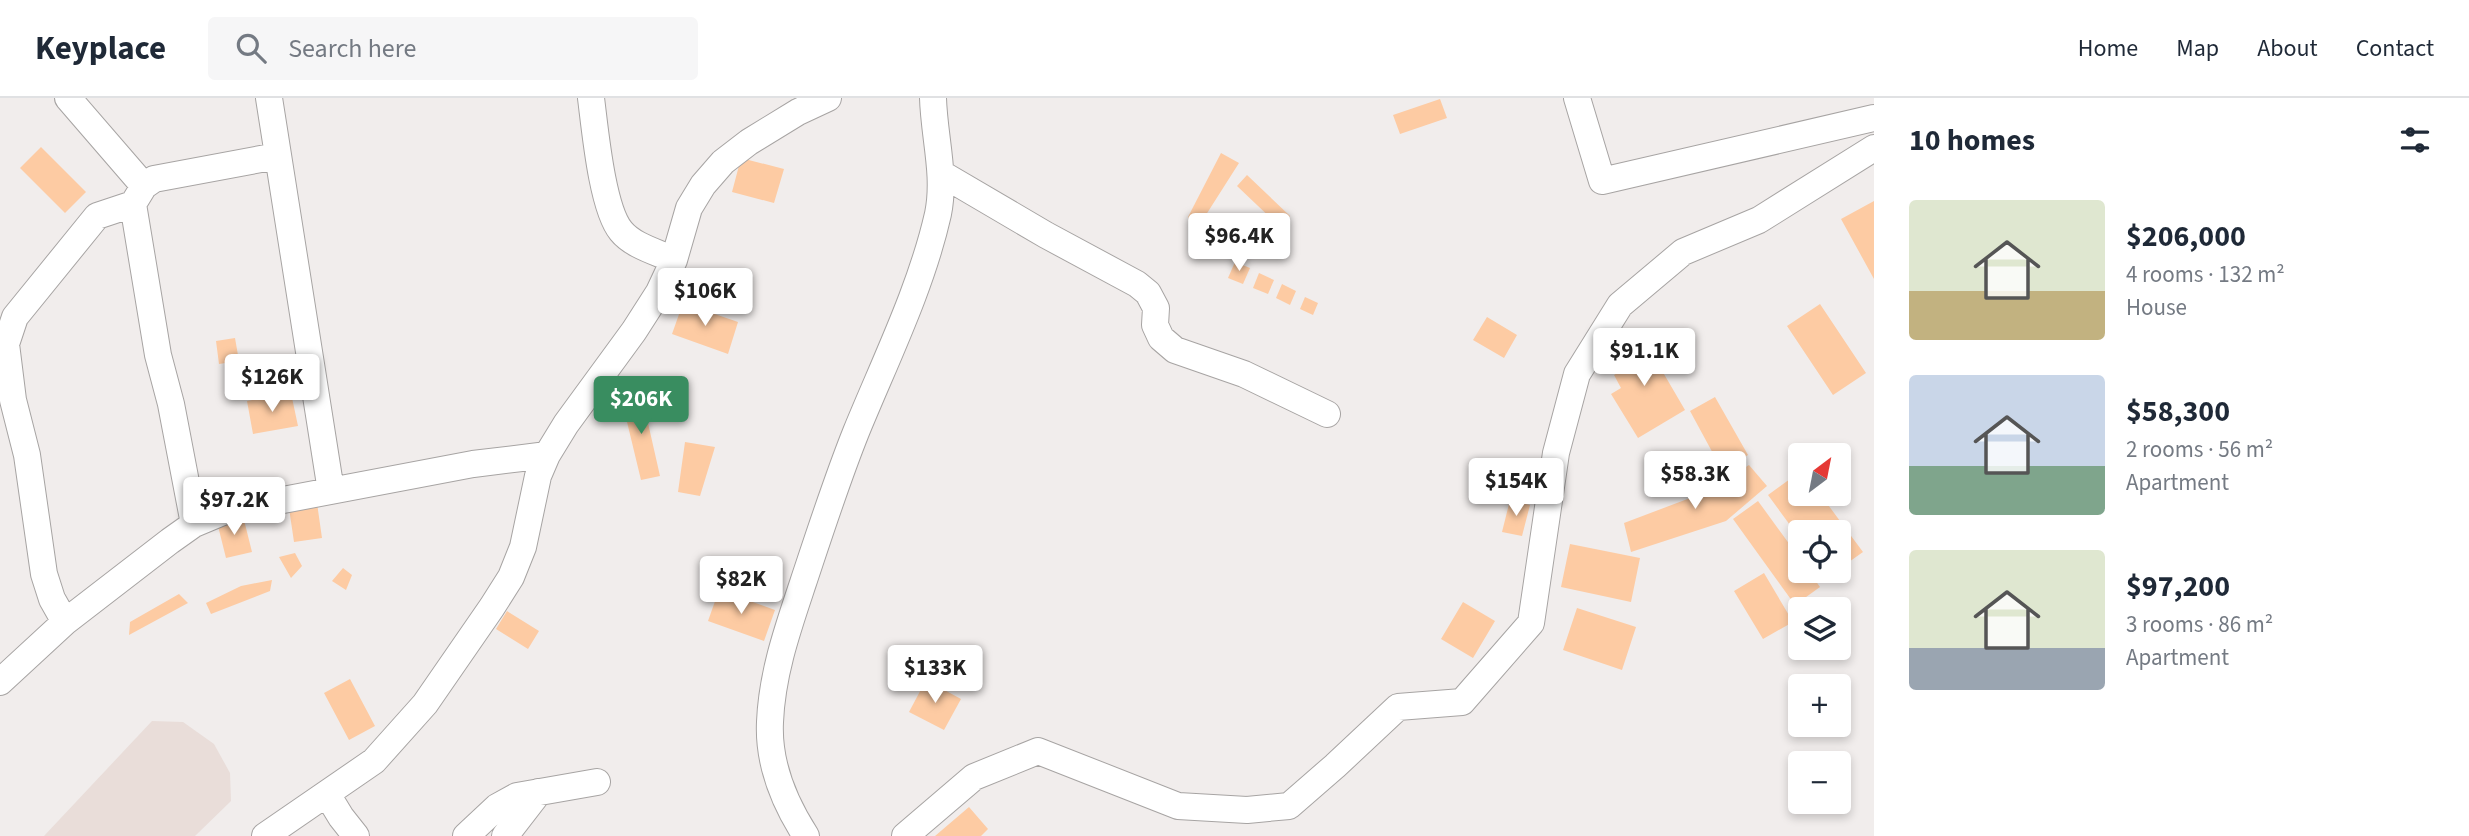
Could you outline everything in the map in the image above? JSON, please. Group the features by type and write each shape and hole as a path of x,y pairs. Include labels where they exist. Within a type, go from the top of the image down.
{"street":[{"path":"68,98 138,195 158,355 171,404 194,524"},
{"path":"269,98 331,491"},
{"path":"591,98 611,214 621,232 635,243 674,260"},
{"path":"265,836 374,761 425,704 511,577 523,547 538,476 547,455 659,292 674,260 689,208 703,185 723,162 749,142 798,112 828,98"},
{"path":"806,836 791,812 773,757 770,723 776,675 836,483 905,314 928,250 938,212 942,174 933,98"},
{"path":"1577,98 1602,181 1874,118"},
{"path":"905,836 974,777 1038,751 1178,806 1247,810 1289,806 1398,707 1462,702 1531,623 1556,453 1577,374 1620,305 1683,252 1759,220 1874,148"},
{"path":"65,622 52,599 44,574 27,455 6,401 6,344 15,317 97,216 138,195 155,179 277,156"},
{"path":"942,174 1137,284 1148,293 1156,308 1154,325 1161,338 1175,350 1244,374 1327,414"},
{"path":"0,682 65,622 194,524 225,511 473,464 547,455"},
{"path":"466,836 498,807 517,796 597,782"},
{"path":"505,836 540,792"},
{"path":"327,794 356,836"}],"shaded area":[{"path":"152,721 183,722 214,744 230,773 231,801 195,836 44,836"}],"building":[{"path":"1440,99 1447,118 1400,134 1393,115"},
{"path":"41,147 86,192 65,213 20,168"},
{"path":"1221,153 1239,163 1197,229 1188,217"},
{"path":"741,158 784,169 774,203 732,192"},
{"path":"1247,175 1290,216 1280,227 1237,186"},
{"path":"1874,201 1874,279 1841,219"},
{"path":"1235,262 1250,268 1243,284 1228,278"},
{"path":"1259,273 1274,280 1268,294 1253,288"},
{"path":"1282,284 1296,291 1290,305 1276,298"},
{"path":"1305,297 1318,303 1313,315 1300,309"},
{"path":"683,303 738,322 728,354 672,334"},
{"path":"1820,304 1866,373 1833,395 1787,326"},
{"path":"1487,317 1517,335 1504,358 1473,340"},
{"path":"1640,333 1685,410 1638,438 1611,394 1621,388 1614,375 1624,369 1612,350"},
{"path":"235,338 239,361 219,364 216,341"},
{"path":"641,392 660,476 641,480 621,397"},
{"path":"291,393 298,426 253,434 247,401"},
{"path":"1715,397 1748,455 1722,470 1690,411"},
{"path":"685,442 715,447 700,496 678,492"},
{"path":"1749,465 1767,486 1726,521 1631,552 1624,523 1706,492"},
{"path":"1788,480 1788,506 1829,506 1839,520 1788,520 1788,522 1768,495"},
{"path":"1510,500 1530,505 1522,536 1502,532"},
{"path":"1758,501 1788,542 1788,583 1817,583 1820,587 1806,597 1789,597 1733,519"},
{"path":"317,503 322,538 294,542 289,508"},
{"path":"243,516 252,552 226,558 217,522"},
{"path":"1851,536 1863,552 1851,560"},
{"path":"1570,544 1640,558 1631,602 1561,587"},
{"path":"295,553 302,566 291,578 279,557"},
{"path":"343,568 352,575 346,590 332,581"},
{"path":"1764,573 1788,614 1788,625 1763,639 1734,591"},
{"path":"272,580 270,591 211,614 206,603 241,586"},
{"path":"719,590 775,610 764,641 708,621"},
{"path":"179,594 188,603 129,635 130,622"},
{"path":"1463,602 1495,621 1473,658 1441,639"},
{"path":"1577,608 1636,627 1622,670 1563,650"},
{"path":"507,611 539,631 528,649 496,629"},
{"path":"350,679 375,726 349,740 324,693"},
{"path":"926,680 961,699 944,730 909,712"},
{"path":"969,807 988,829 981,836 935,836"}]}
